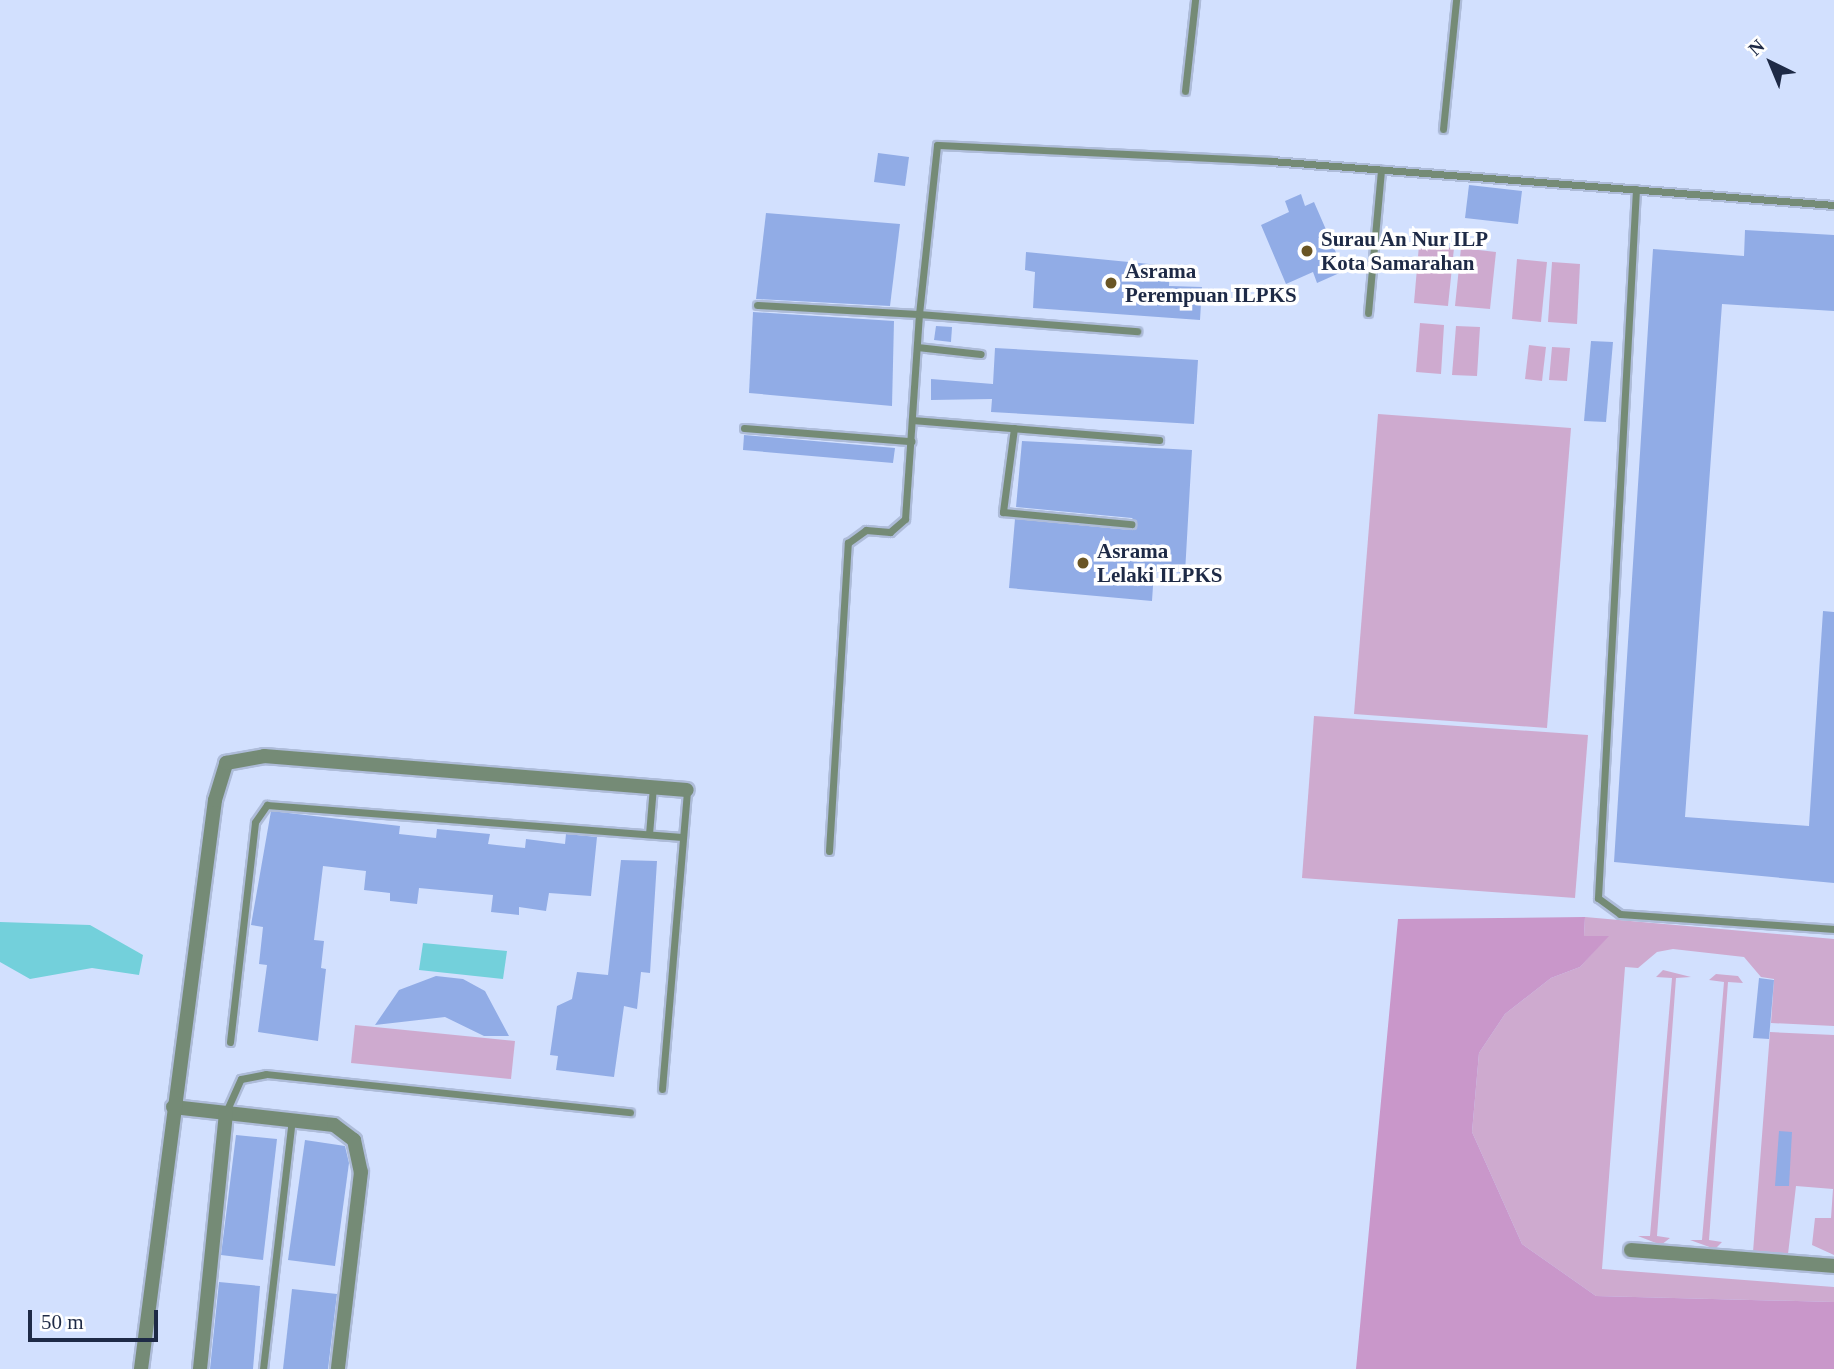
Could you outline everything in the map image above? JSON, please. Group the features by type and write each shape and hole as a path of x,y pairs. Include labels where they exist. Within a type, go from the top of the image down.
{"street":[{"path":"141,1369 215,800 226,763 264,756 687,790"},
{"path":"173,1107 292,1118 334,1125 354,1140 360,1172 338,1369"},
{"path":"200,1369 226,1113"},
{"path":"1631,1250 1834,1266"}],"lane":[{"path":"1185,92 1195,0"},
{"path":"1443,129 1456,0"},
{"path":"829,851 848,542 866,530 890,532 905,520 919,314 937,145 1381,170 1834,205"},
{"path":"1368,313 1381,170"},
{"path":"1636,189 1598,898 1620,914 1834,929"},
{"path":"757,305 1138,331"},
{"path":"917,347 981,354"},
{"path":"912,420 1159,440"},
{"path":"744,428 911,441"},
{"path":"1014,428 1003,512 1130,524"},
{"path":"649,834 653,786"},
{"path":"662,1089 687,790"},
{"path":"230,1042 255,822 267,804 682,837"},
{"path":"226,1113 242,1079 266,1074 630,1112"},
{"path":"264,1369 292,1118"}],"shaded area":[{"path":"1419,245 1454,248 1448,306 1414,303"},
{"path":"1461,248 1496,252 1490,309 1455,306"},
{"path":"1517,259 1547,262 1541,322 1512,319"},
{"path":"1552,262 1580,264 1577,324 1548,322"},
{"path":"1420,323 1444,325 1441,374 1416,372"},
{"path":"1456,326 1480,327 1477,376 1452,375"},
{"path":"1529,345 1546,347 1542,381 1525,379"},
{"path":"1552,347 1570,348 1567,381 1549,380"},
{"path":"1378,414 1571,428 1547,728 1354,714"},
{"path":"1314,716 1588,735 1575,898 1302,878"},
{"path":"1585,917 1834,939 1834,1026 1771,1023 1774,979 1761,977 1744,957 1673,949 1657,952 1638,968 1625,967 1602,1269 1834,1287 1834,1302 1596,1296 1522,1244 1472,1132 1479,1053 1505,1014 1551,978 1580,967 1608,936 1584,936"},
{"path":"1585,917 1584,936 1609,936 1580,967 1551,978 1505,1014 1479,1053 1472,1132 1522,1244 1596,1296 1834,1302 1834,1369 1356,1369 1398,919"},
{"path":"0,922 90,925 143,955 139,975 92,968 30,979 0,962"},
{"path":"423,943 507,951 503,979 419,970"},
{"path":"1663,970 1691,977 1676,978 1657,1236 1670,1238 1661,1245 1638,1236 1650,1236 1672,978 1656,977"},
{"path":"1716,974 1738,976 1743,983 1728,982 1709,1240 1722,1242 1715,1249 1690,1240 1702,1240 1724,982 1709,980"},
{"path":"355,1025 515,1041 511,1079 351,1063"},
{"path":"1770,1032 1834,1035 1834,1255 1812,1245 1815,1218 1831,1218 1833,1189 1796,1186 1788,1254 1753,1252"}],"building":[{"path":"878,153 909,157 905,186 874,182"},
{"path":"1469,185 1522,191 1518,224 1465,218"},
{"path":"1301,194 1305,206 1314,202 1344,271 1317,283 1313,272 1286,284 1261,225 1289,212 1285,201"},
{"path":"766,213 900,224 890,306 756,299"},
{"path":"1745,230 1834,235 1834,311 1722,304 1685,817 1809,826 1823,611 1834,612 1834,883 1614,862 1653,249 1744,256"},
{"path":"1026,252 1170,266 1169,286 1202,287 1200,320 1033,308 1035,272 1025,270"},
{"path":"753,312 894,321 892,406 749,393"},
{"path":"936,326 952,327 951,342 934,340"},
{"path":"1591,341 1613,342 1606,422 1584,421"},
{"path":"995,348 1198,360 1194,424 991,412 992,399 931,400 931,379 993,384"},
{"path":"744,435 895,448 893,463 743,450"},
{"path":"1022,441 1192,450 1185,573 1154,571 1152,601 1009,588 1015,519 1130,530 1137,524 1132,518 1016,507"},
{"path":"271,811 400,826 399,834 436,838 437,829 490,834 488,844 525,848 526,839 565,844 566,834 597,837 591,896 549,893 546,911 519,907 519,915 491,912 493,895 419,888 417,904 390,901 390,893 364,890 366,871 323,866 314,940 324,941 321,968 326,969 318,1041 258,1032 267,965 259,964 263,927 251,925"},
{"path":"621,860 657,861 650,973 641,972 637,1009 624,1006 614,1077 556,1070 558,1056 550,1055 557,1006 572,999 577,972 608,975"},
{"path":"436,976 463,979 485,991 509,1036 484,1036 445,1017 375,1025 399,990"},
{"path":"1759,978 1774,980 1769,1039 1753,1038"},
{"path":"1779,1131 1792,1132 1789,1186 1775,1186"},
{"path":"236,1135 277,1139 263,1260 221,1255"},
{"path":"305,1140 345,1146 349,1163 335,1266 288,1260"},
{"path":"219,1282 260,1286 253,1369 210,1369"},
{"path":"292,1289 337,1294 328,1369 283,1369"}],"place":[{"name":"Surau An Nur ILP Kota Samarahan","path":"1307,251"},
{"name":"Asrama Perempuan ILPKS","path":"1111,283"},
{"name":"Asrama Lelaki ILPKS","path":"1083,563"}]}
